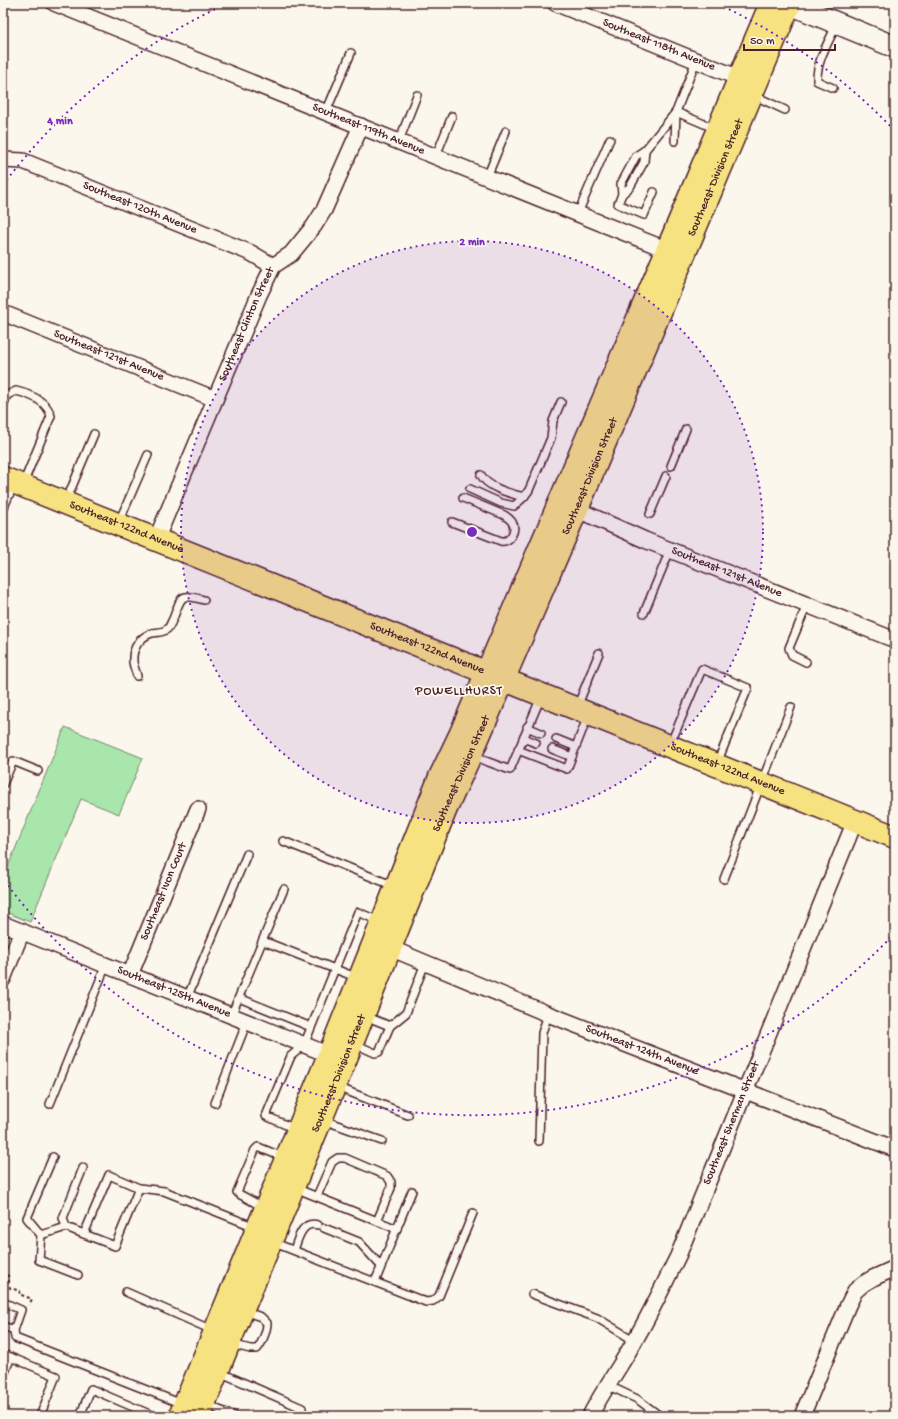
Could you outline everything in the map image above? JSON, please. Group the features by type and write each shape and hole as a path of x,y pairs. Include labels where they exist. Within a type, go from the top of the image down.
{"main road":[{"name":"Southeast Division Street","path":"192,1410 217,1371 221,1337 242,1310 264,1235 265,1208 297,1130 363,1015 445,811 470,755 495,676 675,253 714,138 745,86 785,3"},
{"name":"Southeast Division Street","path":"675,253 702,213 745,86"},
{"path":"702,213 698,208 697,198 710,160 714,138"},
{"name":"Southeast 122nd Avenue","path":"13,482 895,837"},
{"name":"Southeast Division Street","path":"192,1410 264,1235 293,1187 335,1086 360,978 440,776 461,733 495,676"},
{"path":"382,922 382,934 385,942 390,948"}],"street":[{"name":"Southeast 119th Avenue","path":"54,3 487,176 675,253"},
{"name":"Southeast 118th Avenue","path":"555,3 696,61 745,86"},
{"path":"785,3 895,47"},
{"name":"Southeast Clinton Street","path":"156,540 259,295 274,266 291,254 314,226 324,210 361,126"},
{"name":"Southeast 120th Avenue","path":"3,160 23,161 251,253 274,266"},
{"name":"Southeast 121st Avenue","path":"3,313 215,399"},
{"name":"Southeast 121st Avenue","path":"568,505 670,550 895,640"},
{"name":"Southeast Ivon Court","path":"130,975 198,809"},
{"name":"Southeast Sherman Street","path":"590,1416 607,1385 635,1341 678,1256 855,821"},
{"name":"Southeast 125th Avenue","path":"3,924 304,1045 342,1053"},
{"path":"3,978 22,931"},
{"name":"Southeast 124th Avenue","path":"390,948 548,1014 895,1149"},
{"path":"802,1416 848,1304 855,1291 873,1278 895,1268"}],"lane":[{"path":"833,88 817,81 817,74 822,56 837,24"},
{"path":"326,112 351,53"},
{"path":"654,192 644,215 618,204 622,194 630,187 644,162 645,150 676,112 696,61"},
{"path":"745,86 785,110"},
{"path":"399,141 417,96"},
{"path":"676,112 714,138"},
{"path":"675,141 676,112"},
{"path":"436,156 452,116"},
{"path":"487,176 506,131"},
{"path":"578,213 610,139"},
{"path":"3,406 8,395 16,391 24,393 43,404 51,416 13,482 3,510"},
{"path":"470,489 501,503 514,506 524,497 551,438 553,420 561,402"},
{"path":"670,466 686,429"},
{"path":"66,503 94,434"},
{"path":"118,525 148,455"},
{"path":"481,475 485,482 524,497"},
{"path":"650,514 666,476"},
{"path":"452,522 501,541 506,542 512,536 514,530 513,523 509,518 463,498"},
{"path":"644,613 670,550"},
{"path":"137,676 132,662 136,645 140,639 147,635 167,630 180,600 184,596 188,595 204,600"},
{"path":"806,662 792,655 789,648 807,605"},
{"path":"518,750 567,769 576,747 583,712 599,653"},
{"path":"669,746 702,669 748,688 716,765"},
{"path":"470,755 510,770 542,695"},
{"path":"724,879 791,707"},
{"path":"528,727 541,733"},
{"path":"523,738 536,743"},
{"path":"556,739 576,747"},
{"path":"552,749 572,757"},
{"path":"3,784 12,761 38,771"},
{"path":"283,841 396,887"},
{"path":"187,998 247,854"},
{"path":"232,1016 284,889"},
{"path":"297,1130 266,1116 291,1056 304,1045 358,912 382,922"},
{"path":"263,941 360,978"},
{"path":"342,1053 379,1052 390,1026 406,1013 425,963"},
{"path":"50,1104 106,965"},
{"path":"239,998 312,1027"},
{"path":"538,1141 542,1033 548,1014"},
{"path":"363,1015 390,1026"},
{"path":"215,1102 247,1022"},
{"path":"335,1086 408,1115"},
{"path":"321,1119 382,1141"},
{"path":"265,1208 237,1192 256,1148 258,1147 286,1158"},
{"path":"53,1157 27,1218 41,1235 39,1260 78,1275"},
{"path":"317,1196 332,1162 338,1158 346,1158 388,1176 391,1182 391,1188 378,1221"},
{"path":"66,1227 63,1218 83,1168"},
{"path":"84,1234 108,1175 139,1188 164,1191 264,1235 294,1250 426,1302 433,1301 439,1296 474,1213"},
{"path":"293,1187 397,1229"},
{"path":"41,1235 66,1227 115,1246 139,1188"},
{"path":"375,1282 412,1191"},
{"path":"294,1250 302,1229 307,1225 313,1224 359,1242 381,1266"},
{"path":"126,1292 221,1337 250,1349 257,1349 260,1346 267,1323 261,1317 242,1310"},
{"path":"532,1294 597,1318 635,1341"},
{"path":"3,1302 21,1310 14,1330 15,1338 192,1410 219,1410 235,1416"},
{"path":"3,1326 14,1330"},
{"path":"3,1354 56,1376 40,1416"},
{"path":"3,1377 11,1358"},
{"path":"217,1371 302,1408"},
{"path":"607,1385 637,1399 660,1416"},
{"path":"80,1416 91,1389 154,1416"}],"path":[{"path":"3,1270 8,1276 10,1288 20,1291 19,1294 32,1299 30,1305 21,1310"}],"green space":[{"path":"65,727 143,758 119,814 81,799 30,922 3,911 3,879"}],"district":[{"name":"POWELLHURST","path":"459,691"}]}
